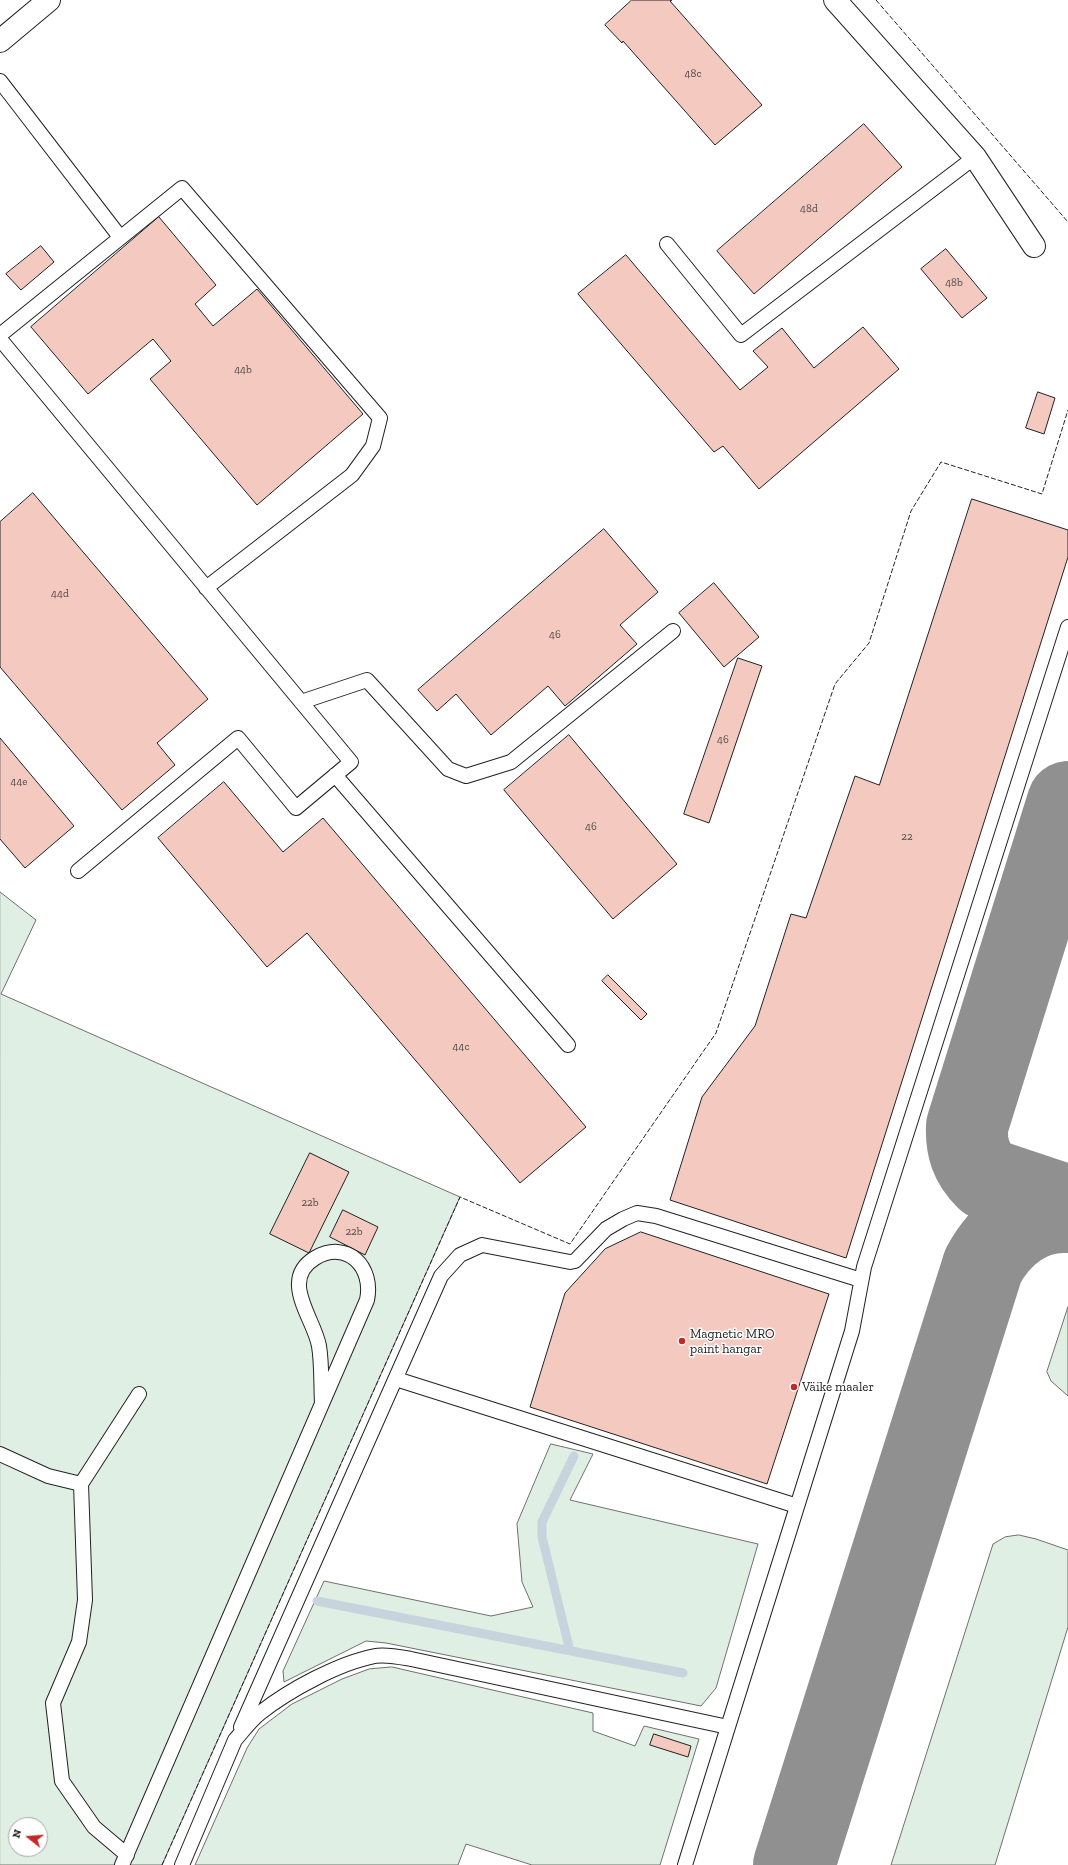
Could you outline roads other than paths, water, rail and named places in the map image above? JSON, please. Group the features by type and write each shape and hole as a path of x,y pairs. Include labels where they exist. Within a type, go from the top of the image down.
{"street":[{"path":"0,41 49,0"},
{"path":"835,0 975,157 1034,246"}],"lane":[{"path":"0,81 120,237"},
{"path":"667,244 741,335 975,157"},
{"path":"0,335 182,188 380,418 373,446 352,475 206,588"},
{"path":"0,339 351,762 296,808 238,738 78,870"},
{"path":"685,1865 852,1331 864,1267 1068,627"},
{"path":"301,702 367,680 448,769 466,776 511,762 673,631"},
{"path":"335,775 568,1045"},
{"path":"182,1865 235,1740 441,1276 460,1255 482,1245 575,1262 606,1229 622,1219 637,1213 656,1216 861,1280"},
{"path":"139,1394 81,1484 85,1600 79,1642 53,1703 62,1781 94,1827 125,1860 367,1300 369,1290 365,1270 351,1256 330,1252 320,1255 309,1262 302,1272 299,1283 299,1296 319,1345 322,1403"},
{"path":"396,1379 797,1506"},
{"path":"0,1454 48,1476 81,1484"},
{"path":"235,1740 260,1713 292,1691 351,1662 376,1656 411,1659 728,1727"}],"waterway":[{"path":"570,1651 542,1537 542,1522 574,1456"},
{"path":"317,1601 683,1673"}],"place":[{"name":"Magnetic MRO paint hangar","path":"682,1341"},
{"name":"Väike maaler","path":"794,1387"}]}
